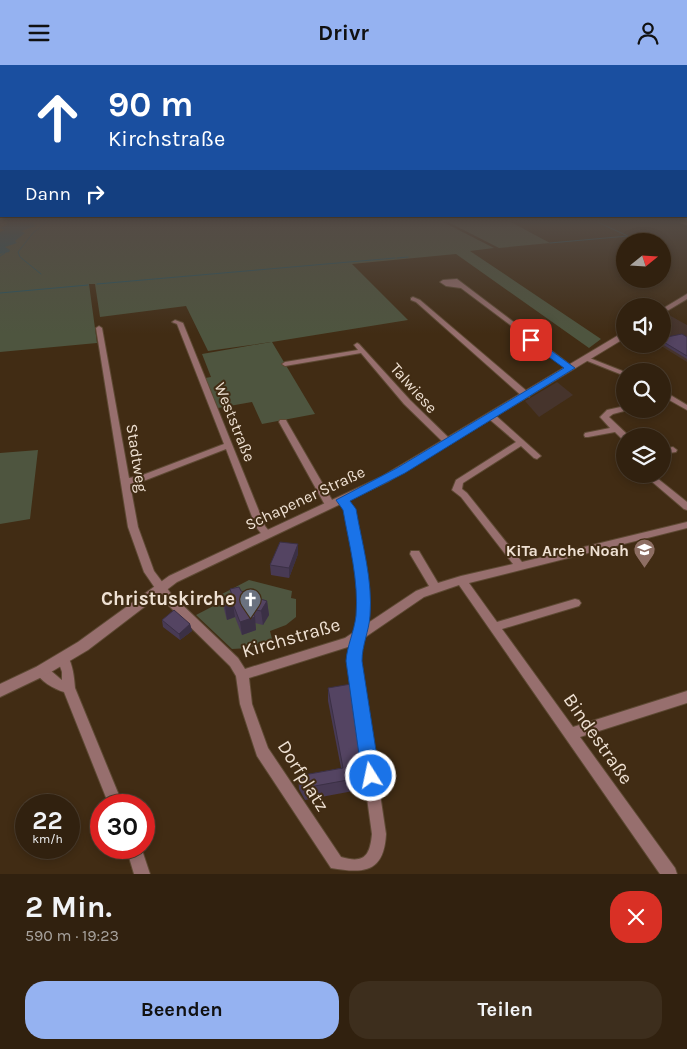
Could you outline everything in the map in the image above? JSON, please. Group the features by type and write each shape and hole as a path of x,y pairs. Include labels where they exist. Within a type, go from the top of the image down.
{"street":[{"path":"462,287 571,368"},
{"path":"671,306 686,297"},
{"path":"414,299 526,395"},
{"name":"Weststraße","path":"175,322 180,323 261,527 267,535"},
{"name":"Stadtweg","path":"99,328 136,536 149,572 160,588"},
{"name":"Schapener Straße","path":"0,691 63,658 160,588 190,570 393,475 616,341"},
{"name":"Talwiese","path":"285,365 360,348 407,402 448,442"},
{"path":"587,359 616,370"},
{"path":"672,398 687,408"},
{"path":"588,435 615,429 604,417 616,410"},
{"path":"491,416 537,456"},
{"path":"283,421 330,505"},
{"path":"520,566 464,495 457,490 459,482 522,442"},
{"path":"126,482 143,478 228,445"},
{"path":"658,483 687,507"},
{"name":"Kirchstraße","path":"160,588 168,599 227,652 242,675 340,646 358,637 363,618 364,593 349,509 342,500"},
{"path":"358,637 420,594 435,588 687,525"},
{"path":"415,554 435,588"},
{"name":"Bindestraße","path":"461,580 669,874"},
{"path":"495,627 575,603"},
{"name":"Dorfplatz","path":"242,675 246,704 262,751 336,863 353,873 364,873 371,865 379,849 379,834 355,677 355,650 358,637"},
{"path":"63,658 68,672 69,688 112,794"},
{"path":"41,671 59,685 69,688"},
{"path":"572,735 687,697"},
{"path":"137,859 142,874"}],"shaded area":[{"path":"671,316 687,325 687,362 671,352"},
{"path":"557,382 573,395 539,417 525,401"}],"green space":[{"path":"0,259 407,259 352,264 408,320 272,342 315,414 262,424 252,402 218,408 205,378 211,377 202,354 271,342 208,351 186,306 100,317 95,284 89,284 97,343 0,352"},
{"path":"463,259 482,259 601,339 589,348"},
{"path":"38,450 30,519 0,524 0,453"},
{"path":"249,580 292,591 291,598 296,599 296,617 286,625 270,631 272,639 249,648 232,649 196,615 223,601 222,594"}],"building":[{"path":"682,334 687,337 687,356 671,346 671,336"},
{"path":"280,542 298,544 289,568 270,565"},
{"path":"239,587 244,592 250,606 254,597 267,601 261,611 251,609 255,617 240,622 233,604 225,606 222,600 232,595 230,589"},
{"path":"174,610 190,624 179,634 162,620"},
{"path":"351,684 364,777 304,788 298,776 343,768 328,688"}],"waterway":[{"path":"22,259 41,274"},
{"path":"97,284 386,259"},
{"path":"0,293 88,285"}],"place":[{"name":"KiTa Arche Noah","path":"645,569"},
{"name":"Christuskirche","path":"251,618"}],"route":[{"path":"371,776 354,661 363,618 364,593 349,509 342,500 401,470 571,368 565,366 531,340"}]}
